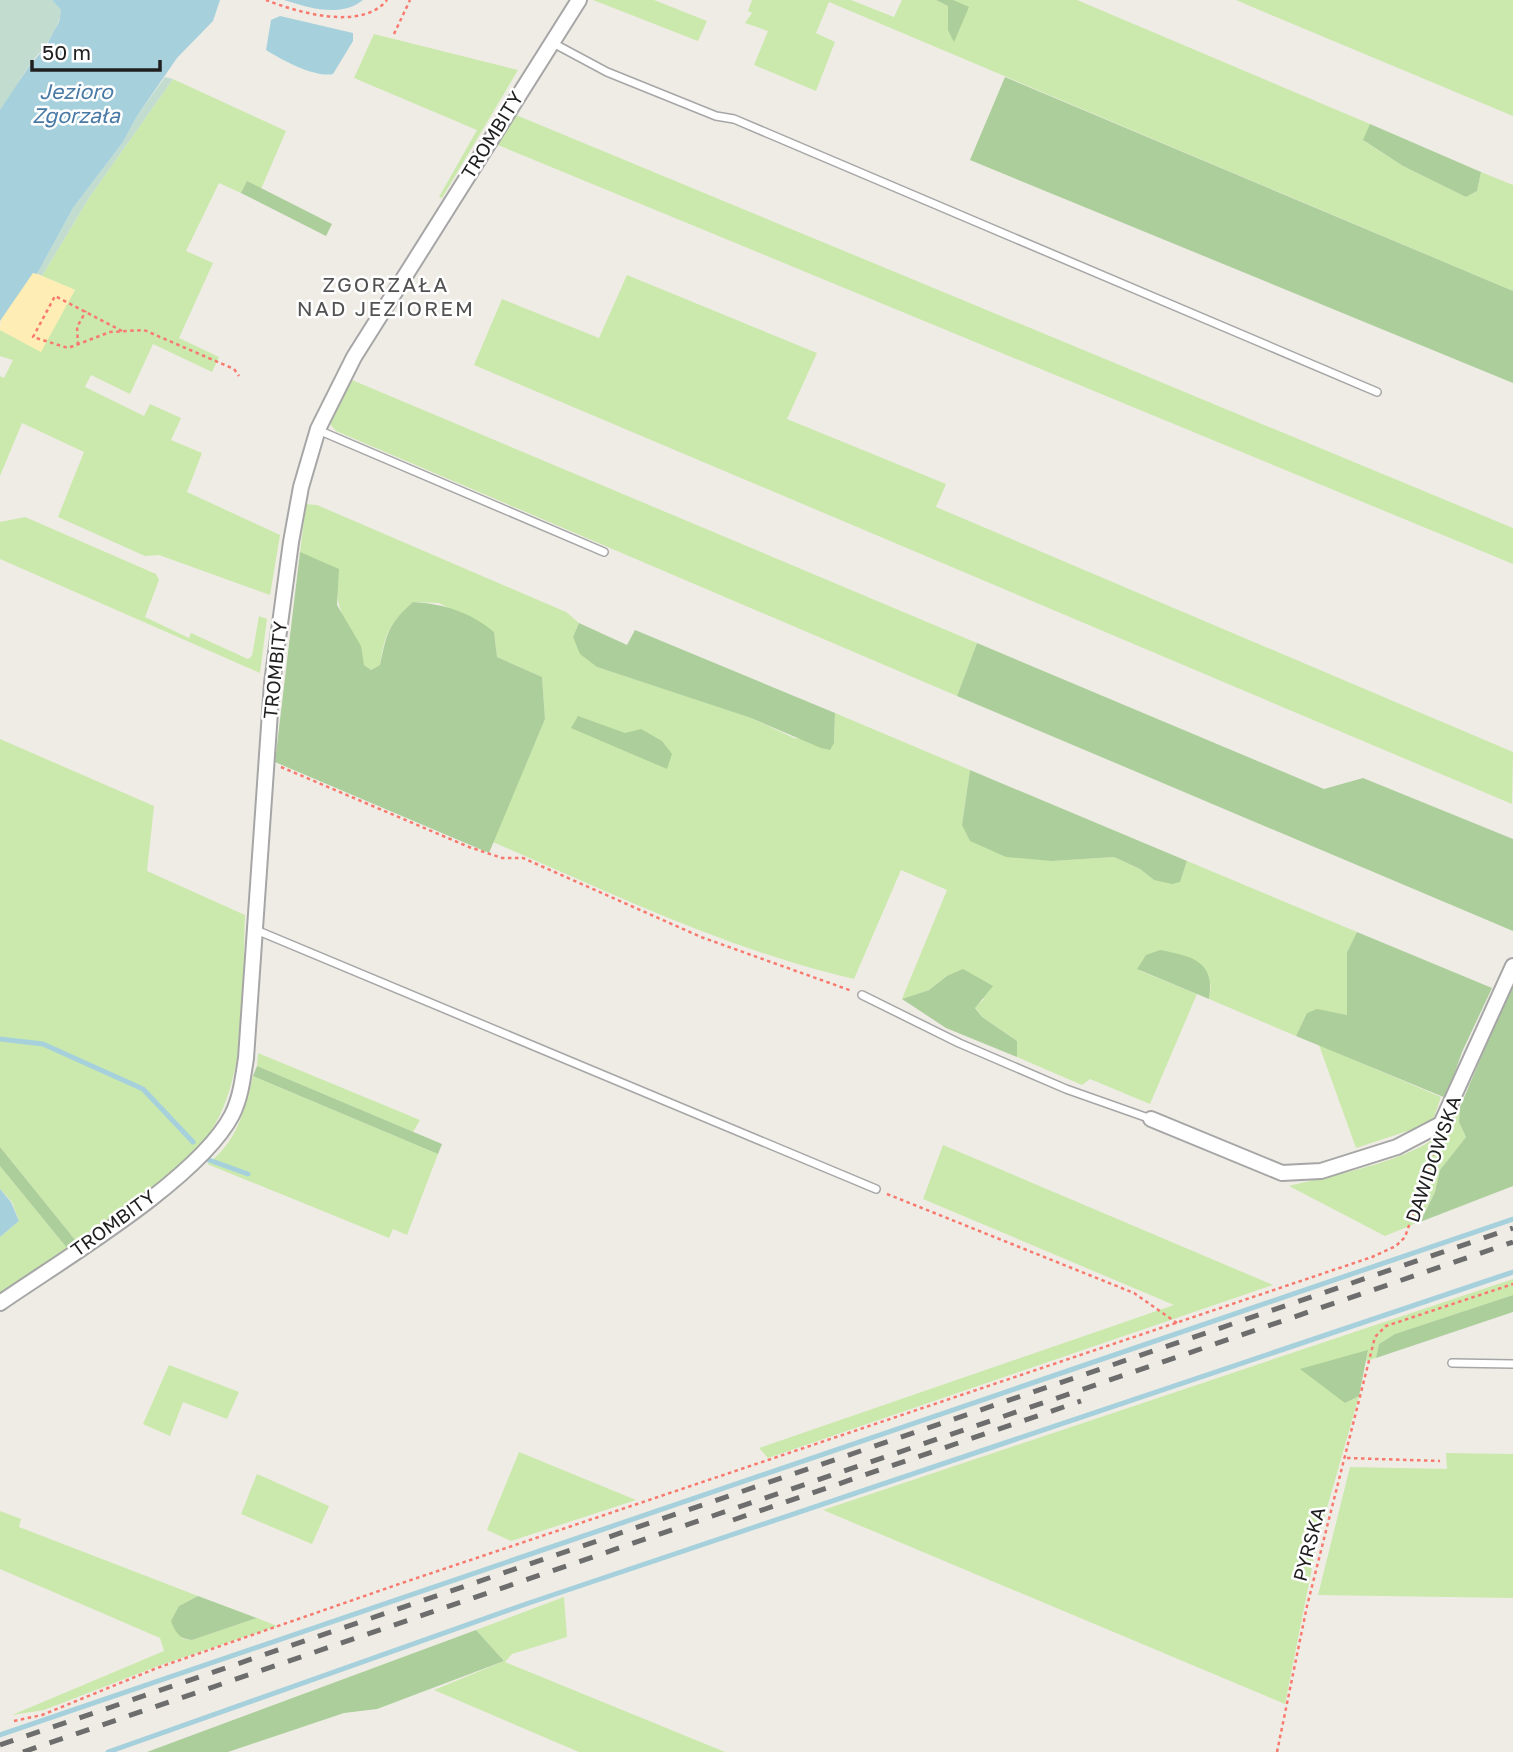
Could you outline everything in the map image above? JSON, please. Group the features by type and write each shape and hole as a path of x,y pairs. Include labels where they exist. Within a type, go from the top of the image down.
{"street":[{"name":"TROMBITY","path":"0,1303 166,1185 197,1159 231,1116 238,1100 246,1058 272,683 301,487 318,429 342,379 394,290 579,0"},
{"name":"DAWIDOWSKA","path":"1441,1124 1513,966"},
{"path":"1151,1119 1267,1169 1300,1174 1321,1171 1397,1147 1441,1124"}],"lane":[{"path":"551,42 607,72 716,116 734,119 1377,392"},
{"path":"318,429 604,552"},
{"path":"255,930 876,1189"},
{"path":"862,995 959,1043 1066,1089 1151,1119"},
{"path":"1452,1363 1513,1364"}],"path":[{"path":"266,0 350,19 377,11 387,0"},
{"path":"394,34 410,0"},
{"path":"122,331 55,296 33,337 60,348 122,331 151,332 234,369 239,376"},
{"path":"78,345 77,327 86,311"},
{"path":"266,762 469,847 502,858 523,858 701,937 862,995"},
{"name":"DAWIDOWSKA","path":"1177,1323 1372,1257 1396,1246 1405,1237 1434,1157 1441,1124"},
{"path":"876,1189 1134,1293 1177,1323"},
{"name":"PYRSKA","path":"1277,1752 1307,1606 1347,1458 1375,1337 1386,1326 1513,1284"},
{"path":"14,1721 42,1715 157,1668 230,1646 402,1583 1177,1323"},
{"path":"1347,1458 1440,1461"}],"green space":[{"path":"0,0 52,0 61,10 50,39 0,110"},
{"path":"593,0 654,0 707,21 698,41"},
{"path":"752,0 851,0 894,17 902,0 936,0 948,6 948,30 969,8 953,0 1077,0 1370,124 1364,141 1403,166 1466,197 1477,191 1481,172 1513,185 1513,291 829,2 816,33 835,42 816,91 754,65 768,31 745,23 752,13 748,11"},
{"path":"936,0 953,0 969,7 954,42 948,30 948,6"},
{"path":"1236,0 1513,0 1513,116 1264,12"},
{"path":"374,34 518,70 442,198 439,197 477,130 354,78"},
{"path":"165,77 173,79 89,198 42,276 37,274 73,208 123,142 137,116"},
{"path":"1005,77 1513,291 1513,383 970,160"},
{"path":"173,79 286,131 261,189 247,182 241,193 219,183 186,251 213,263 179,338 219,357 212,372 153,344 130,394 91,375 85,387 144,416 150,404 181,418 171,440 202,453 187,492 280,535 270,595 159,555 145,556 58,517 84,452 22,423 0,476 0,376 4,378 13,360 0,356 0,330 40,351 75,290 42,276 89,198"},
{"path":"516,115 1513,528 1513,564 498,145"},
{"path":"1370,124 1481,172 1477,191 1466,197 1403,166 1363,140"},
{"path":"247,181 332,224 326,236 241,193"},
{"path":"627,275 817,353 787,419 946,484 936,507 1513,752 1512,804 474,365 502,299 599,338"},
{"path":"352,380 977,643 957,696 336,431 330,424"},
{"path":"306,504 317,505 566,612 579,623 573,637 597,667 751,718 794,738 834,743 835,713 970,770 962,825 1052,861 1114,857 1140,869 1154,880 1180,882 1187,861 1357,932 1347,952 1347,1015 1317,1010 1307,1013 1296,1036 1209,999 1211,985 1138,970 1197,994 1150,1104 1090,1079 1082,1085 1017,1057 1017,1041 982,1017 975,1007 984,999 947,976 929,990 902,999 947,890 901,870 854,979 761,953 670,919 493,842 545,719 542,677 497,657 494,632 439,603 413,602 389,630 380,665 371,670 364,665 341,611 337,592 300,552"},
{"path":"25,517 156,574 159,580 145,617 189,638 191,633 248,659 252,656 259,616 267,619 260,673 0,559 0,522"},
{"path":"300,552 339,569 337,605 361,646 364,665 371,670 380,665 393,623 413,602 446,607 476,619 494,632 497,657 542,677 545,719 489,853 275,762"},
{"path":"579,623 627,645 635,630 835,713 834,743 830,750 821,748 751,718 597,667 580,654 573,637"},
{"path":"977,643 1324,789 1363,778 1513,839 1513,931 957,696"},
{"path":"578,716 625,733 641,729 662,741 672,754 667,769 571,728"},
{"path":"0,739 154,806 147,871 245,915 241,1028 231,1085 222,1111 209,1134 183,1162 76,1241 0,1147"},
{"path":"970,770 1187,861 1180,882 1172,884 1154,880 1140,869 1114,857 1052,861 1006,857 970,841 962,825"},
{"path":"1357,932 1492,988 1462,1052 1446,1098 1296,1036 1307,1013 1317,1009 1347,1015 1347,952"},
{"path":"1160,950 1191,958 1204,968 1209,976 1209,999 1137,969 1146,955"},
{"path":"963,969 993,986 975,1008 982,1017 1017,1041 1017,1057 946,1028 902,999 929,990 947,976"},
{"path":"1513,982 1513,1186 1420,1222 1435,1192 1440,1170 1466,1137 1459,1122 1460,1107"},
{"path":"1319,1045 1441,1097 1432,1123 1356,1148"},
{"path":"258,1053 420,1120 413,1132 257,1066"},
{"path":"257,1066 442,1144 438,1154 253,1076"},
{"path":"253,1076 438,1154 407,1235 393,1229 389,1238 207,1164 233,1136 243,1113"},
{"path":"1460,1107 1459,1122 1466,1137 1440,1170 1435,1192 1419,1222 1385,1236 1289,1186 1349,1172 1415,1150 1445,1129"},
{"path":"943,1145 1273,1285 768,1458 759,1448 1174,1305 923,1199"},
{"path":"0,1147 76,1241 67,1248 0,1166"},
{"path":"0,1166 67,1248 0,1294 0,1237 19,1221 12,1202 0,1189"},
{"path":"1513,1279 1513,1295 1395,1334 1379,1344 1376,1358 1366,1361 1368,1351 1345,1403 1359,1396 1317,1543 1285,1704 823,1510"},
{"path":"1513,1295 1513,1312 1376,1358 1379,1344 1395,1334"},
{"path":"1368,1350 1359,1396 1345,1403 1300,1369"},
{"path":"169,1365 239,1392 227,1419 183,1402 170,1436 143,1424"},
{"path":"519,1452 636,1500 511,1541 487,1530"},
{"path":"1446,1453 1513,1454 1513,1598 1318,1595 1350,1467 1447,1469"},
{"path":"257,1474 329,1506 312,1544 241,1514"},
{"path":"0,1511 21,1519 19,1527 198,1596 179,1606 183,1639 192,1640 257,1618 277,1626 158,1666 44,1710 12,1715 164,1651 160,1638 0,1569"},
{"path":"198,1596 257,1618 192,1640 184,1638 176,1632 171,1621 179,1606"},
{"path":"564,1597 567,1637 512,1654 505,1662 725,1752 579,1752 434,1690 504,1661 476,1630"},
{"path":"476,1630 504,1661 377,1709 344,1713 228,1752 147,1752"}],"sand":[{"path":"33,272 75,290 41,352 0,330 1,316"}],"water":[{"name":"Jezioro Zgorzała","path":"52,0 220,0 213,21 177,58 137,116 123,142 73,208 37,274 33,273 0,321 0,110 30,65 45,48 59,22 61,10"},
{"path":"284,0 363,0 345,9 325,10"},
{"path":"280,16 353,33 353,41 333,74 308,71 266,50 271,20"},
{"path":"0,1189 11,1202 19,1221 0,1237"}],"waterway":[{"path":"0,1039 43,1044 143,1089 193,1142"},
{"path":"209,1160 248,1174"},
{"path":"0,1735 1513,1219"},
{"path":"108,1752 526,1604 1513,1272"}],"railway":[{"path":"0,1745 1513,1228"},
{"path":"23,1752 1513,1242"},
{"path":"733,1520 1081,1401"}],"district":[{"name":"ZGORZAŁA NAD JEZIOREM","path":"386,297"}]}
